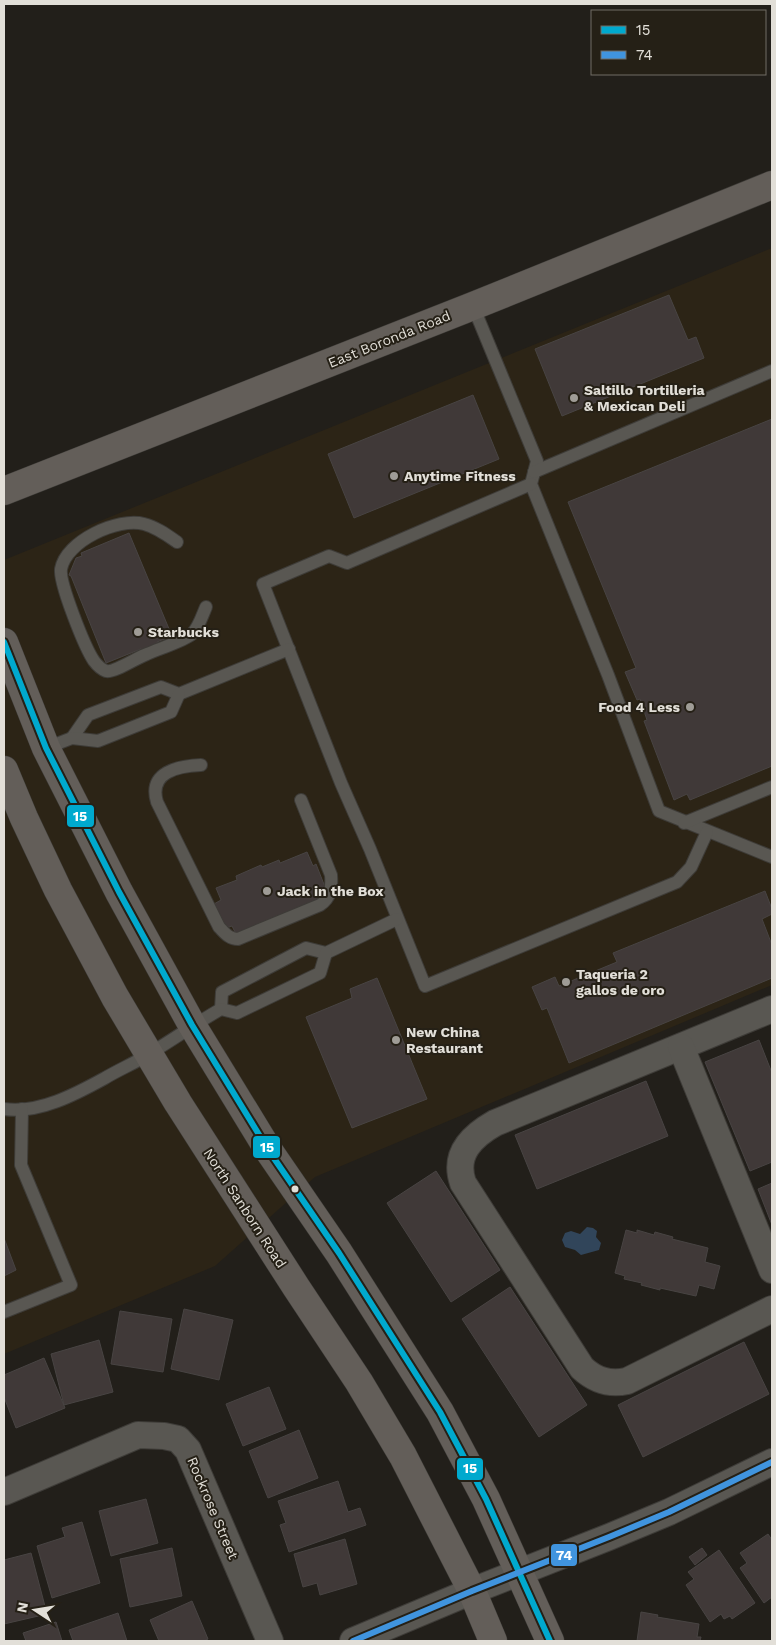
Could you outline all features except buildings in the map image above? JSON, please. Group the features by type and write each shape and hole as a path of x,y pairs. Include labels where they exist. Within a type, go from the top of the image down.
{"main road":[{"name":"East Boronda Road","path":"4,491 772,185"},
{"path":"4,642 46,748 119,892 192,1025 268,1151 339,1253 440,1412 486,1499 550,1641"},
{"name":"North Sanborn Road","path":"4,770 58,890 115,997 178,1103 359,1382 403,1456 472,1591 493,1641"}],"street":[{"path":"772,1010 495,1123 480,1132 467,1145 463,1152 460,1168 463,1183 582,1368 597,1379 617,1384 627,1381 772,1309"},
{"path":"681,1047 772,1270"},
{"name":"Rockrose Street","path":"4,1492 138,1435 157,1435 178,1439 188,1450 270,1641"},
{"path":"353,1641 669,1512 772,1462"}],"lane":[{"path":"472,306 537,461 533,478 659,811 772,858"},
{"path":"707,832 691,867 677,882 425,986 396,919 263,584 329,556 347,563 772,371"},
{"path":"178,542 155,528 144,524 129,523 113,527 83,540 71,550 61,569 62,583 87,648 99,667 103,670 112,671 132,660 189,636 198,625 206,607"},
{"path":"46,748 72,738 98,740 171,712 179,694 288,649"},
{"path":"72,738 88,715 161,687 179,694"},
{"path":"201,765 175,768 166,774 157,785 155,795 219,927 233,939 238,939 320,905 328,897 332,885 331,875 300,800"},
{"path":"684,823 772,787"},
{"path":"221,1009 222,992 306,948 326,954 396,919"},
{"path":"4,1108 12,1110 52,1104 87,1088 149,1054 192,1025 221,1009 237,1013 320,973 326,954"},
{"path":"4,1312 71,1285 21,1165 22,1108"}],"shaded area":[{"path":"772,248 772,985 315,1177 215,1266 4,1354 4,560"}],"water":[{"path":"587,1227 597,1231 596,1237 601,1243 599,1250 581,1255 575,1250 565,1247 562,1240 565,1233 571,1231 580,1234"}],"transit line":[{"name":"15","path":"4,642 46,748 119,892 192,1025 269,1151 339,1253 440,1412 486,1499 550,1641"},
{"name":"74","path":"353,1641 669,1512 772,1462"}],"place":[{"name":"Saltillo Tortilleria & Mexican Deli","path":"574,398"},
{"name":"Anytime Fitness","path":"394,476"},
{"name":"Starbucks","path":"138,632"},
{"name":"Food 4 Less","path":"690,707"},
{"name":"Jack in the Box","path":"267,891"},
{"name":"Taqueria 2 gallos de oro","path":"566,982"},
{"name":"New China Restaurant","path":"396,1040"}]}
